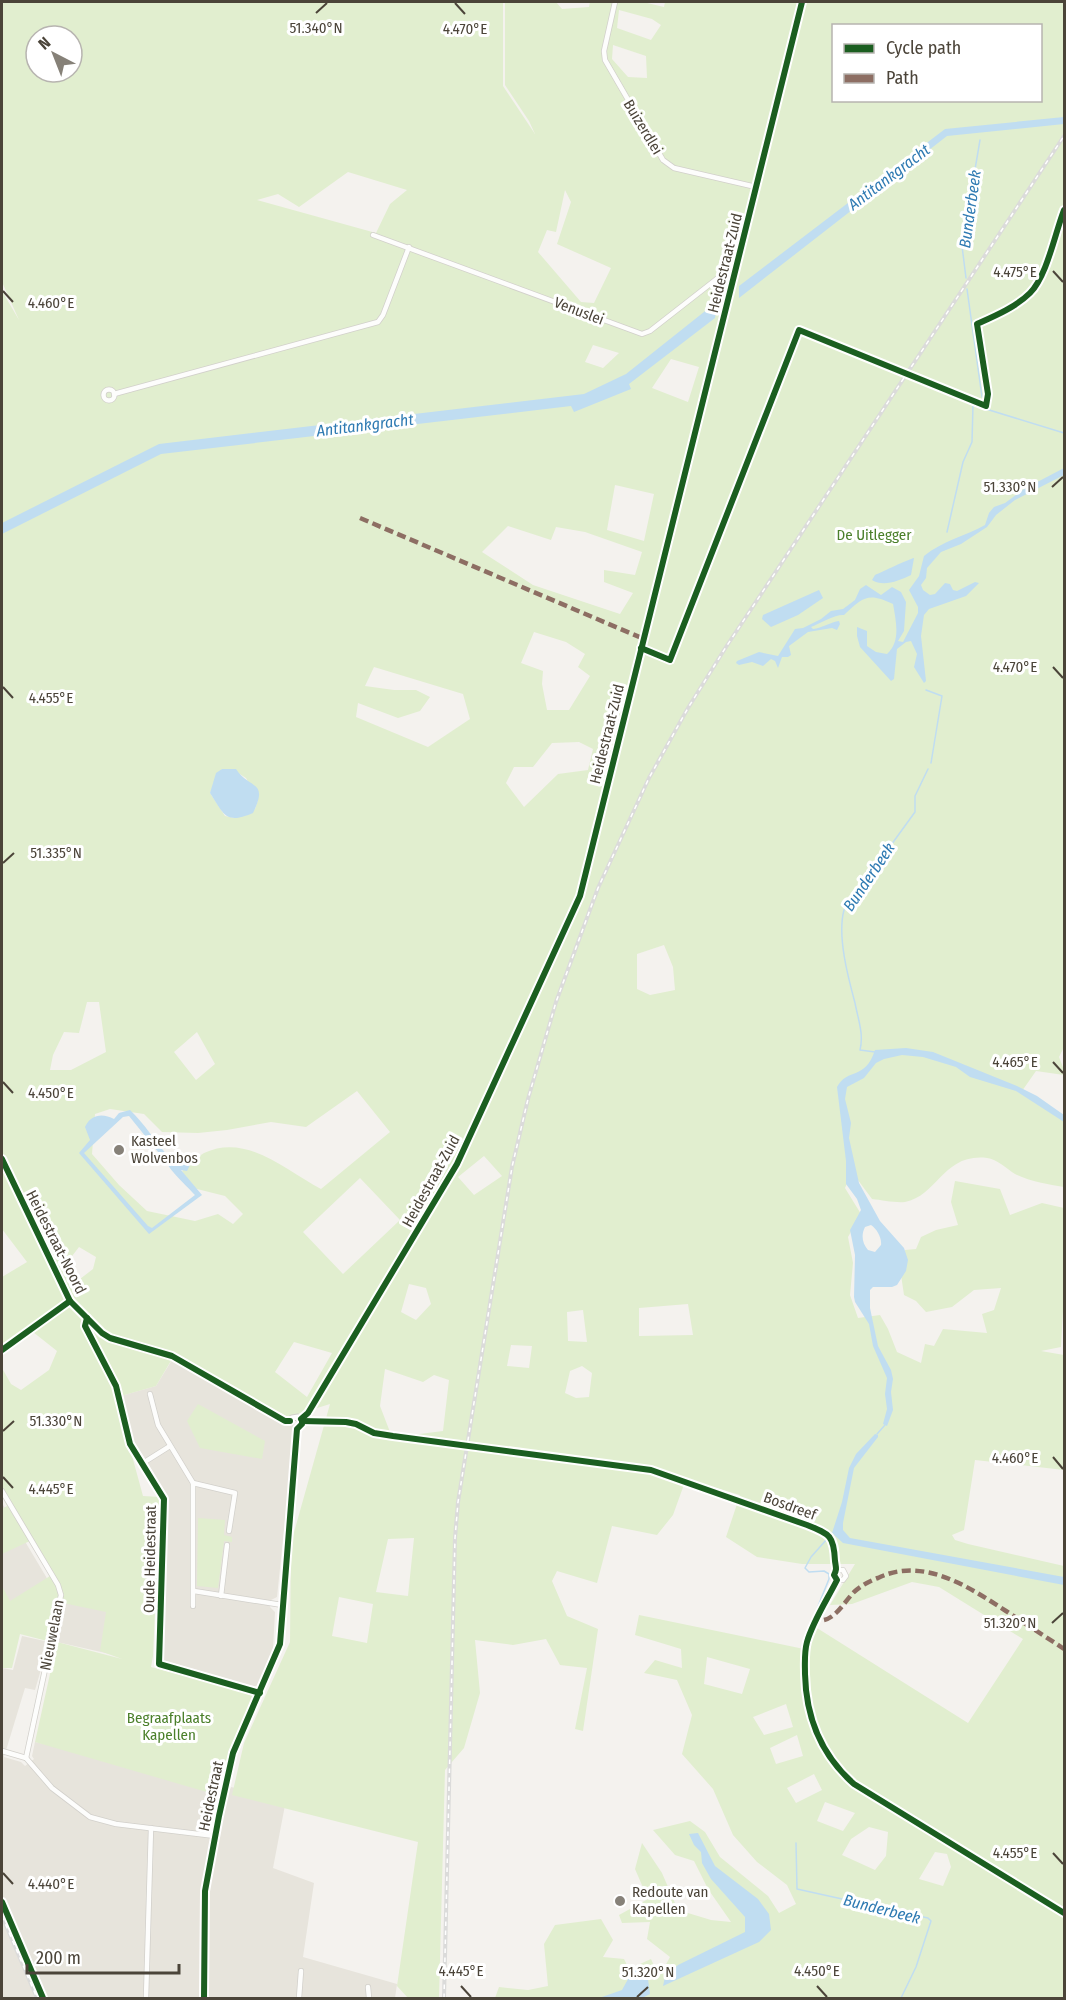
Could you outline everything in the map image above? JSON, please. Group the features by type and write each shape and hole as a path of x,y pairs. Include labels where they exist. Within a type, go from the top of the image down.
{"street":[{"name":"Buizerdlei","path":"615,2 604,51 605,60 663,160 674,168 756,187"},
{"name":"Heidestraat-Zuid","path":"302,1420 457,1164 580,896 802,2"},
{"name":"Venuslei","path":"373,235 644,334 718,277 735,270"},
{"path":"114,394 378,322 383,315 409,247"},
{"name":"Heidestraat-Noord","path":"2,1159 70,1300 106,1336 172,1356 285,1421 290,1421"},
{"path":"2,1350 70,1300"},
{"name":"Oude Heidestraat","path":"87,1330 116,1386 130,1444 164,1499 159,1664 260,1693"},
{"path":"150,1394 158,1425 193,1483 193,1606"},
{"path":"297,1429 292,1427 290,1421 295,1417 302,1420"},
{"name":"Heidestraat","path":"204,1998 204,1898 233,1753 280,1644 297,1429 302,1424 302,1420"},
{"name":"Bosdreef","path":"302,1420 346,1422 374,1433 386,1435 608,1463 662,1473 817,1529 831,1538 834,1544 838,1570 834,1575 837,1580"},
{"path":"143,1463 170,1446"},
{"path":"193,1483 235,1493 229,1531"},
{"name":"Nieuwelaan","path":"2,1491 58,1585 61,1595 26,1758"},
{"path":"221,1596 227,1545"},
{"name":"Bosdreef","path":"837,1580 843,1580 846,1576 843,1570 838,1570"},
{"name":"Bosdreef","path":"837,1580 810,1634 804,1659 806,1693 812,1724 830,1758 839,1771 854,1784 1065,1913"},
{"path":"194,1591 282,1605"},
{"path":"2,1751 26,1758 52,1788 90,1817 102,1821 215,1836"},
{"path":"146,1998 151,1828"},
{"path":"2,1902 43,1998"},
{"path":"299,1998 301,1971"},
{"path":"368,1988 369,1998"}],"shaded area":[{"path":"175,1355 295,1424 277,1597 271,1600 270,1607 275,1612 273,1649 258,1687 163,1660 166,1496 132,1443 121,1396 156,1386"},
{"path":"2,1503 48,1580 5,1606 2,1606"},
{"path":"65,1601 129,1614 110,1654 57,1642"},
{"path":"22,1636 49,1642 35,1690 25,1688 4,1757 21,1762 25,1766 34,1759 32,1756 35,1742 106,1757 217,1795 222,1794 221,1784 255,1695 236,1751 230,1789 231,1787 286,1800 273,1868 314,1883 303,1957 397,1984 395,1998 2,1998 2,1668 13,1670"}],"green space":[{"path":"2,2 503,2 503,86 535,134 505,85 505,2 556,2 562,9 589,7 590,2 643,2 664,7 665,2 1064,2 1064,1047 1059,1057 1064,1075 1036,1071 1022,1091 1064,1115 1064,1187 1021,1177 991,1159 972,1158 950,1168 926,1192 905,1202 872,1199 852,1172 845,1188 861,1214 848,1237 853,1263 850,1295 858,1318 880,1315 897,1352 921,1363 925,1344 934,1346 943,1329 987,1333 982,1314 994,1310 1001,1288 974,1290 952,1307 926,1312 916,1301 904,1295 901,1275 905,1250 916,1249 921,1237 936,1230 958,1225 951,1202 955,1181 1000,1189 1010,1215 1042,1203 1064,1208 1064,1311 1061,1347 1041,1351 1064,1355 1064,1470 975,1460 964,1530 952,1535 955,1540 968,1544 1064,1566 1064,1998 495,1998 499,1987 528,1990 548,1986 544,1944 555,1925 601,1919 613,1940 603,1957 624,1959 629,1969 651,1959 659,1977 670,1957 647,1939 650,1922 622,1923 619,1915 648,1899 635,1869 642,1843 662,1873 678,1910 711,1920 731,1922 708,1889 694,1861 675,1855 653,1830 690,1821 705,1832 720,1857 768,1896 779,1913 796,1904 787,1885 757,1862 733,1835 713,1789 682,1754 692,1715 677,1680 644,1673 655,1660 682,1668 681,1649 635,1635 639,1615 804,1649 817,1628 968,1723 1023,1639 939,1587 912,1582 852,1604 830,1605 855,1564 802,1564 757,1557 726,1537 740,1495 686,1479 673,1515 657,1535 612,1526 597,1583 557,1571 552,1581 567,1616 598,1629 583,1731 575,1729 587,1668 560,1665 546,1639 513,1645 475,1640 480,1693 464,1748 445,1770 439,1998 408,1998 397,1986 418,1842 232,1795 244,1743 290,1642 291,1543 330,1404 288,1417 175,1355 147,1346 143,1350 172,1359 156,1386 121,1396 115,1376 111,1379 143,1496 160,1497 151,1667 254,1694 229,1751 217,1795 35,1742 57,1642 122,1659 100,1651 106,1612 63,1603 51,1642 20,1634 12,1668 2,1668 2,1586 10,1601 50,1576 32,1540 2,1554 2,1509 7,1506 2,1496 2,1368 11,1384 21,1390 49,1370 57,1351 33,1332 2,1355 2,1277 27,1262 2,1229 2,291 19,320 2,282","holes":["619,10 652,19 661,25 651,40 617,28","613,45 646,56 647,78 628,77 612,59","348,172 407,190 390,204 376,233 257,200 278,194 299,207","565,190 571,202 557,244 611,268 594,303 581,302 538,252 547,230 556,232","593,345 619,353 603,368 585,362","671,359 699,367 688,402 652,388","615,485 654,494 644,541 607,530","508,526 551,540 556,527 585,532 642,552 635,575 604,570 604,582 633,593 620,614 533,585 482,552","534,632 566,642 585,654 578,667 590,676 569,710 547,710 542,684 543,671 521,663","374,667 463,694 470,719 428,747 356,717 358,703 398,718 420,711 430,697 416,690 365,686","579,742 593,749 588,770 558,774 524,807 506,783 514,767 533,767 552,743","222,769 232,769 246,778 258,800 255,809 235,818 225,816 210,793","664,945 673,967 675,990 650,995 637,989 637,954","87,1002 99,1002 106,1052 71,1070 50,1070 53,1055 64,1032 79,1033","197,1032 215,1064 196,1080 174,1052","357,1091 390,1132 321,1189 265,1156 250,1151 220,1148 204,1153 182,1171 193,1188 225,1196 243,1214 233,1224 218,1214 195,1221 147,1211 119,1185 92,1154 95,1114 110,1109 144,1114 162,1132 198,1133 271,1122 306,1127","484,1156 502,1176 474,1195 458,1177","360,1178 400,1220 343,1274 303,1232","79,1247 96,1257 93,1269 80,1279 66,1264","409,1284 426,1288 431,1304 416,1320 401,1312","688,1304 693,1335 639,1336 639,1308","583,1310 587,1342 568,1341 567,1312","294,1342 332,1353 307,1397 275,1372","511,1345 532,1346 529,1368 507,1366","582,1366 592,1373 589,1397 576,1398 565,1393 570,1371","385,1369 423,1382 434,1375 449,1380 443,1431 412,1435 390,1432 380,1406","414,1538 408,1596 376,1592 388,1539","339,1597 373,1604 367,1643 332,1636","707,1657 750,1669 742,1694 704,1684","786,1704 793,1727 764,1735 753,1717","797,1735 803,1756 776,1764 770,1748","814,1774 822,1790 796,1803 787,1788","825,1802 855,1813 843,1831 817,1821","869,1827 888,1832 886,1856 875,1870 842,1855 851,1839","935,1852 947,1854 951,1867 943,1886 919,1879"]},
{"path":"198,1404 265,1441 262,1459 200,1448 187,1421"},
{"path":"198,1518 225,1520 224,1535 232,1537 232,1542 224,1541 218,1588 197,1586"}],"water":[{"name":"Antitankgracht","path":"1064,117 1064,124 947,136 739,298 739,286 945,129"},
{"name":"Antitankgracht","path":"714,304 717,305 715,318 629,384 631,389 574,412 571,406 161,454 2,534 2,523 159,444 584,394 626,374"},
{"path":"1064,468 1064,475 1015,500 996,515 987,527 961,544 941,552 927,568 926,578 921,585 923,590 930,595 935,594 945,583 950,584 953,590 957,591 975,582 979,583 966,596 929,609 924,615 921,636 926,681 924,683 914,667 917,654 911,641 897,649 894,679 891,681 860,647 857,627 867,631 867,646 876,652 887,654 896,637 893,604 872,597 861,600 844,615 833,617 811,627 813,629 839,621 840,624 837,630 832,628 808,632 789,646 791,655 782,657 778,668 775,661 771,659 763,666 752,662 739,665 736,663 759,652 778,656 795,629 803,628 821,619 831,611 843,609 855,600 860,589 866,585 881,595 892,587 901,592 906,602 904,631 898,641 903,642 918,613 918,607 909,590 919,576 924,556 938,546 985,525 994,507 1005,503 1024,489"},
{"path":"914,558 911,575 886,583 872,580 875,575"},
{"path":"819,590 823,598 798,615 771,627 762,619 763,615"},
{"path":"222,769 236,769 241,776 256,786 259,795 253,813 236,818 222,812 210,793 216,773"},
{"path":"906,1048 933,1052 1017,1086 1037,1096 1064,1115 1064,1122 1016,1091 970,1077 956,1067 923,1057 902,1055 884,1059 876,1063 864,1078 847,1087 845,1099 851,1123 849,1138 859,1183 880,1221 904,1248 908,1260 906,1271 897,1285 873,1287 870,1290 870,1308 878,1346 891,1370 893,1379 891,1392 893,1410 887,1426 883,1424 887,1409 885,1394 887,1378 873,1346 869,1324 854,1297 855,1255 850,1230 861,1210 857,1199 846,1184 846,1161 837,1087 846,1077 866,1066 875,1050","holes":["871,1225 879,1234 881,1242 875,1252 868,1250 863,1239 865,1227"]},
{"path":"130,1110 170,1158 172,1156 176,1160 185,1154 195,1155 187,1171 181,1170 202,1195 149,1234 79,1153 90,1140 85,1127 91,1119 102,1115 114,1119 119,1113","holes":["129,1116 175,1175 195,1195 152,1228 84,1153 123,1117"]},
{"path":"875,1434 878,1437 854,1468 843,1523 843,1530 850,1538 1064,1577 1064,1585 843,1543 832,1533 842,1502 849,1468 856,1454"},
{"path":"698,1833 715,1866 758,1899 769,1914 771,1930 759,1942 663,1986 665,1977 678,1965 745,1932 745,1917 711,1879 702,1863 701,1852 694,1845 689,1834"},
{"path":"639,1967 648,1979 650,1994 642,1998 599,1998 622,1990 632,1972"}],"waterway":[{"name":"Bunderbeek","path":"966,278 962,246 980,140"},
{"name":"Bunderbeek","path":"967,289 982,397"},
{"name":"Bunderbeek","path":"947,532 963,462 972,442 973,405 1064,433"},
{"name":"Bunderbeek","path":"926,690 942,696 931,763"},
{"name":"Bunderbeek","path":"875,1052 860,1050 860,1026 847,969 842,920 844,910 915,812 915,796 928,769"},
{"name":"Bunderbeek","path":"877,1434 885,1425"},
{"name":"Bunderbeek","path":"802,1646 829,1579 829,1574 824,1571 809,1572 805,1568 811,1557 827,1539"},
{"path":"244,1734 277,1659"},
{"path":"218,1835 236,1752"},
{"name":"Bunderbeek","path":"796,1843 797,1889 928,1918 931,1921 916,1967 901,1998"}],"railway":[{"path":"444,1998 455,1538 458,1502 512,1167 528,1099 556,1002 598,888 649,778 688,708 1064,136"},
{"path":"2,1916 37,1998"}],"marked path":[{"path":"360,518 644,639"},
{"path":"824,1620 837,1612 854,1592 871,1581 895,1572 912,1570 929,1572 945,1577 977,1593 1064,1649"}],"cycle path":[{"path":"301,1419 308,1413 457,1164 580,896 802,2"},
{"path":"641,648 670,660 799,330 986,406 988,394 977,324 1005,311 1030,293 1046,265 1064,210"},
{"path":"2,1159 70,1301 102,1333 110,1338 172,1356 285,1421 290,1421"},
{"path":"2,1350 70,1301"},
{"path":"87,1318 85,1326 116,1386 130,1444 164,1499 159,1664 260,1693"},
{"path":"302,1421 346,1422 374,1433 393,1436 651,1470 807,1525 826,1534 832,1541 836,1568 834,1575 837,1580 816,1618 806,1646 805,1662 808,1706 824,1748 842,1773 854,1784 1064,1913"},
{"path":"204,1998 205,1891 233,1753 280,1644 297,1429 302,1421"},
{"path":"2,1902 43,1998"}],"place":[{"name":"Kasteel Wolvenbos","path":"119,1150"},
{"name":"Redoute van Kapellen","path":"620,1901"}],"park label":[{"name":"De Uitlegger","path":"874,535"},
{"name":"Begraafplaats Kapellen","path":"169,1726"}]}
